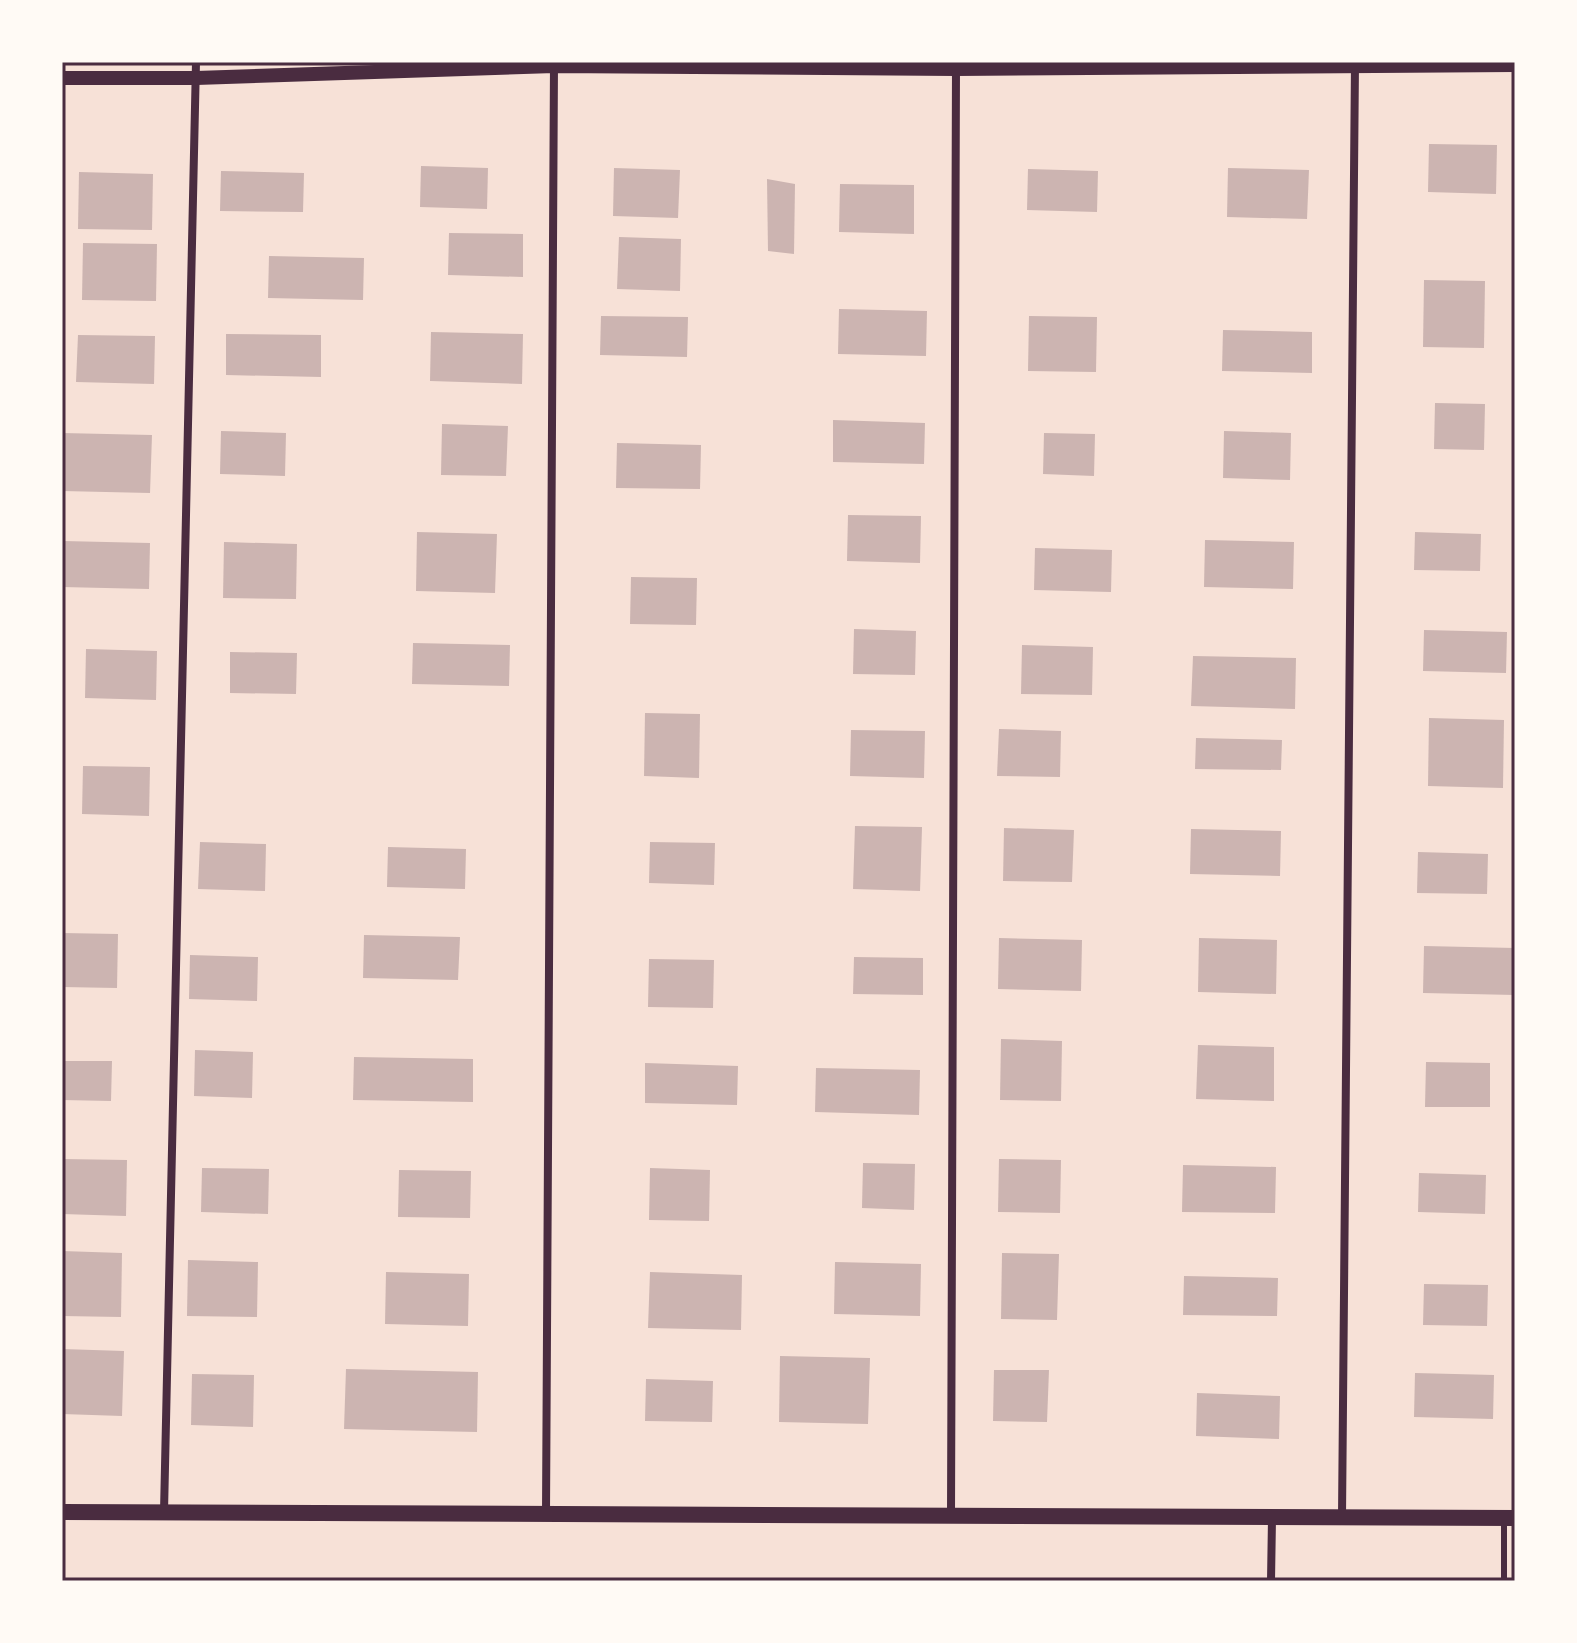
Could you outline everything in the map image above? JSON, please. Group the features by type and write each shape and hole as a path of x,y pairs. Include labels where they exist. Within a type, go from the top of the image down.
{"main road":[{"path":"62,1512 1510,1518"}],"street":[{"path":"164,1513 196,62"},
{"path":"1342,1519 1355,63"},
{"path":"546,1513 554,64"},
{"path":"62,78 196,78 554,64 1515,65"},
{"path":"951,1514 956,65"},
{"path":"1271,1581 1272,1518"}],"lane":[{"path":"1504,1581 1510,1518"}],"building":[{"path":"1429,144 1497,145 1496,194 1428,192"},
{"path":"421,166 488,168 487,209 420,207"},
{"path":"614,168 680,170 678,218 613,216"},
{"path":"1228,168 1309,170 1307,219 1227,217"},
{"path":"1028,169 1098,171 1097,212 1027,210"},
{"path":"221,171 304,173 303,212 220,211"},
{"path":"79,172 153,174 152,230 78,229"},
{"path":"767,179 795,184 794,254 768,251"},
{"path":"840,184 914,185 914,234 839,232"},
{"path":"449,233 523,234 523,277 448,275"},
{"path":"619,237 681,239 680,291 617,289"},
{"path":"83,243 157,244 156,301 82,300"},
{"path":"269,256 364,258 363,300 268,298"},
{"path":"1424,280 1485,281 1484,348 1423,347"},
{"path":"839,309 927,311 926,356 838,354"},
{"path":"601,316 688,317 687,357 600,355"},
{"path":"1029,316 1097,317 1096,372 1028,371"},
{"path":"1223,330 1312,332 1312,373 1222,371"},
{"path":"431,332 523,334 522,384 430,381"},
{"path":"226,334 321,335 321,377 226,375"},
{"path":"78,335 155,336 154,384 76,382"},
{"path":"1435,403 1485,404 1484,450 1434,449"},
{"path":"833,420 925,423 924,464 833,462"},
{"path":"442,424 508,426 506,476 441,475"},
{"path":"221,431 286,433 285,476 220,474"},
{"path":"1224,431 1291,433 1290,480 1223,478"},
{"path":"62,433 152,435 150,493 62,491"},
{"path":"1044,433 1095,434 1094,476 1043,474"},
{"path":"617,443 701,445 700,489 616,488"},
{"path":"848,515 921,516 920,563 847,561"},
{"path":"417,532 497,534 495,593 416,591"},
{"path":"1415,532 1481,534 1480,571 1414,570"},
{"path":"1205,540 1294,542 1293,589 1204,587"},
{"path":"63,541 150,543 149,589 62,587"},
{"path":"224,542 297,544 296,599 223,598"},
{"path":"1035,548 1112,550 1111,592 1034,590"},
{"path":"631,577 697,578 696,625 630,624"},
{"path":"854,629 916,631 915,675 853,674"},
{"path":"1424,630 1507,632 1506,673 1423,671"},
{"path":"413,643 510,645 509,686 412,684"},
{"path":"1022,645 1093,647 1092,695 1021,694"},
{"path":"86,649 157,651 156,700 85,698"},
{"path":"230,652 297,653 296,694 230,693"},
{"path":"1193,656 1296,658 1295,709 1191,706"},
{"path":"645,713 700,714 699,778 644,776"},
{"path":"1429,718 1504,720 1503,788 1428,786"},
{"path":"999,729 1061,731 1060,777 997,776"},
{"path":"851,730 925,731 924,778 850,776"},
{"path":"1196,738 1282,740 1281,770 1195,769"},
{"path":"83,766 150,767 149,816 82,814"},
{"path":"855,826 922,827 920,891 853,889"},
{"path":"1004,828 1074,830 1072,882 1003,881"},
{"path":"1191,829 1281,831 1280,876 1190,874"},
{"path":"200,842 266,844 265,891 198,889"},
{"path":"650,842 715,843 714,885 649,883"},
{"path":"388,847 466,849 465,889 387,887"},
{"path":"1418,852 1488,854 1487,894 1417,893"},
{"path":"62,933 118,934 117,988 62,987"},
{"path":"364,935 460,937 458,980 363,978"},
{"path":"999,938 1082,940 1081,991 998,989"},
{"path":"1199,938 1277,940 1276,994 1198,992"},
{"path":"1424,946 1515,948 1515,995 1423,993"},
{"path":"190,955 258,957 257,1001 189,999"},
{"path":"854,957 923,958 923,995 853,994"},
{"path":"649,959 714,960 713,1008 648,1007"},
{"path":"1001,1039 1062,1041 1061,1101 1000,1100"},
{"path":"1198,1045 1274,1047 1274,1101 1196,1099"},
{"path":"195,1050 253,1052 252,1098 194,1096"},
{"path":"354,1057 473,1059 473,1102 353,1100"},
{"path":"62,1061 112,1061 111,1101 62,1100"},
{"path":"1426,1062 1490,1063 1490,1107 1425,1107"},
{"path":"645,1063 738,1066 737,1105 645,1103"},
{"path":"816,1068 920,1070 919,1115 815,1112"},
{"path":"62,1159 127,1160 126,1216 62,1214"},
{"path":"999,1159 1061,1160 1060,1213 998,1212"},
{"path":"863,1163 915,1164 914,1210 862,1208"},
{"path":"1183,1165 1276,1167 1275,1213 1182,1212"},
{"path":"202,1168 269,1169 268,1214 201,1212"},
{"path":"650,1168 710,1170 709,1221 649,1220"},
{"path":"399,1170 471,1171 470,1218 398,1217"},
{"path":"1419,1173 1486,1175 1485,1214 1418,1212"},
{"path":"62,1251 122,1253 121,1317 62,1316"},
{"path":"1002,1253 1059,1254 1057,1320 1001,1319"},
{"path":"188,1260 258,1262 257,1317 187,1316"},
{"path":"835,1262 921,1264 920,1316 834,1314"},
{"path":"386,1272 469,1274 468,1326 385,1324"},
{"path":"650,1272 742,1275 741,1330 648,1328"},
{"path":"1184,1276 1278,1278 1277,1316 1183,1315"},
{"path":"1424,1284 1488,1285 1487,1326 1423,1325"},
{"path":"62,1349 124,1351 122,1416 62,1414"},
{"path":"780,1356 870,1358 868,1424 779,1422"},
{"path":"346,1369 478,1372 477,1432 344,1429"},
{"path":"994,1370 1049,1370 1047,1422 993,1421"},
{"path":"1415,1373 1494,1375 1493,1419 1414,1417"},
{"path":"192,1374 254,1375 253,1427 191,1425"},
{"path":"646,1379 713,1381 712,1422 645,1421"},
{"path":"1197,1393 1280,1396 1279,1439 1196,1436"}]}
